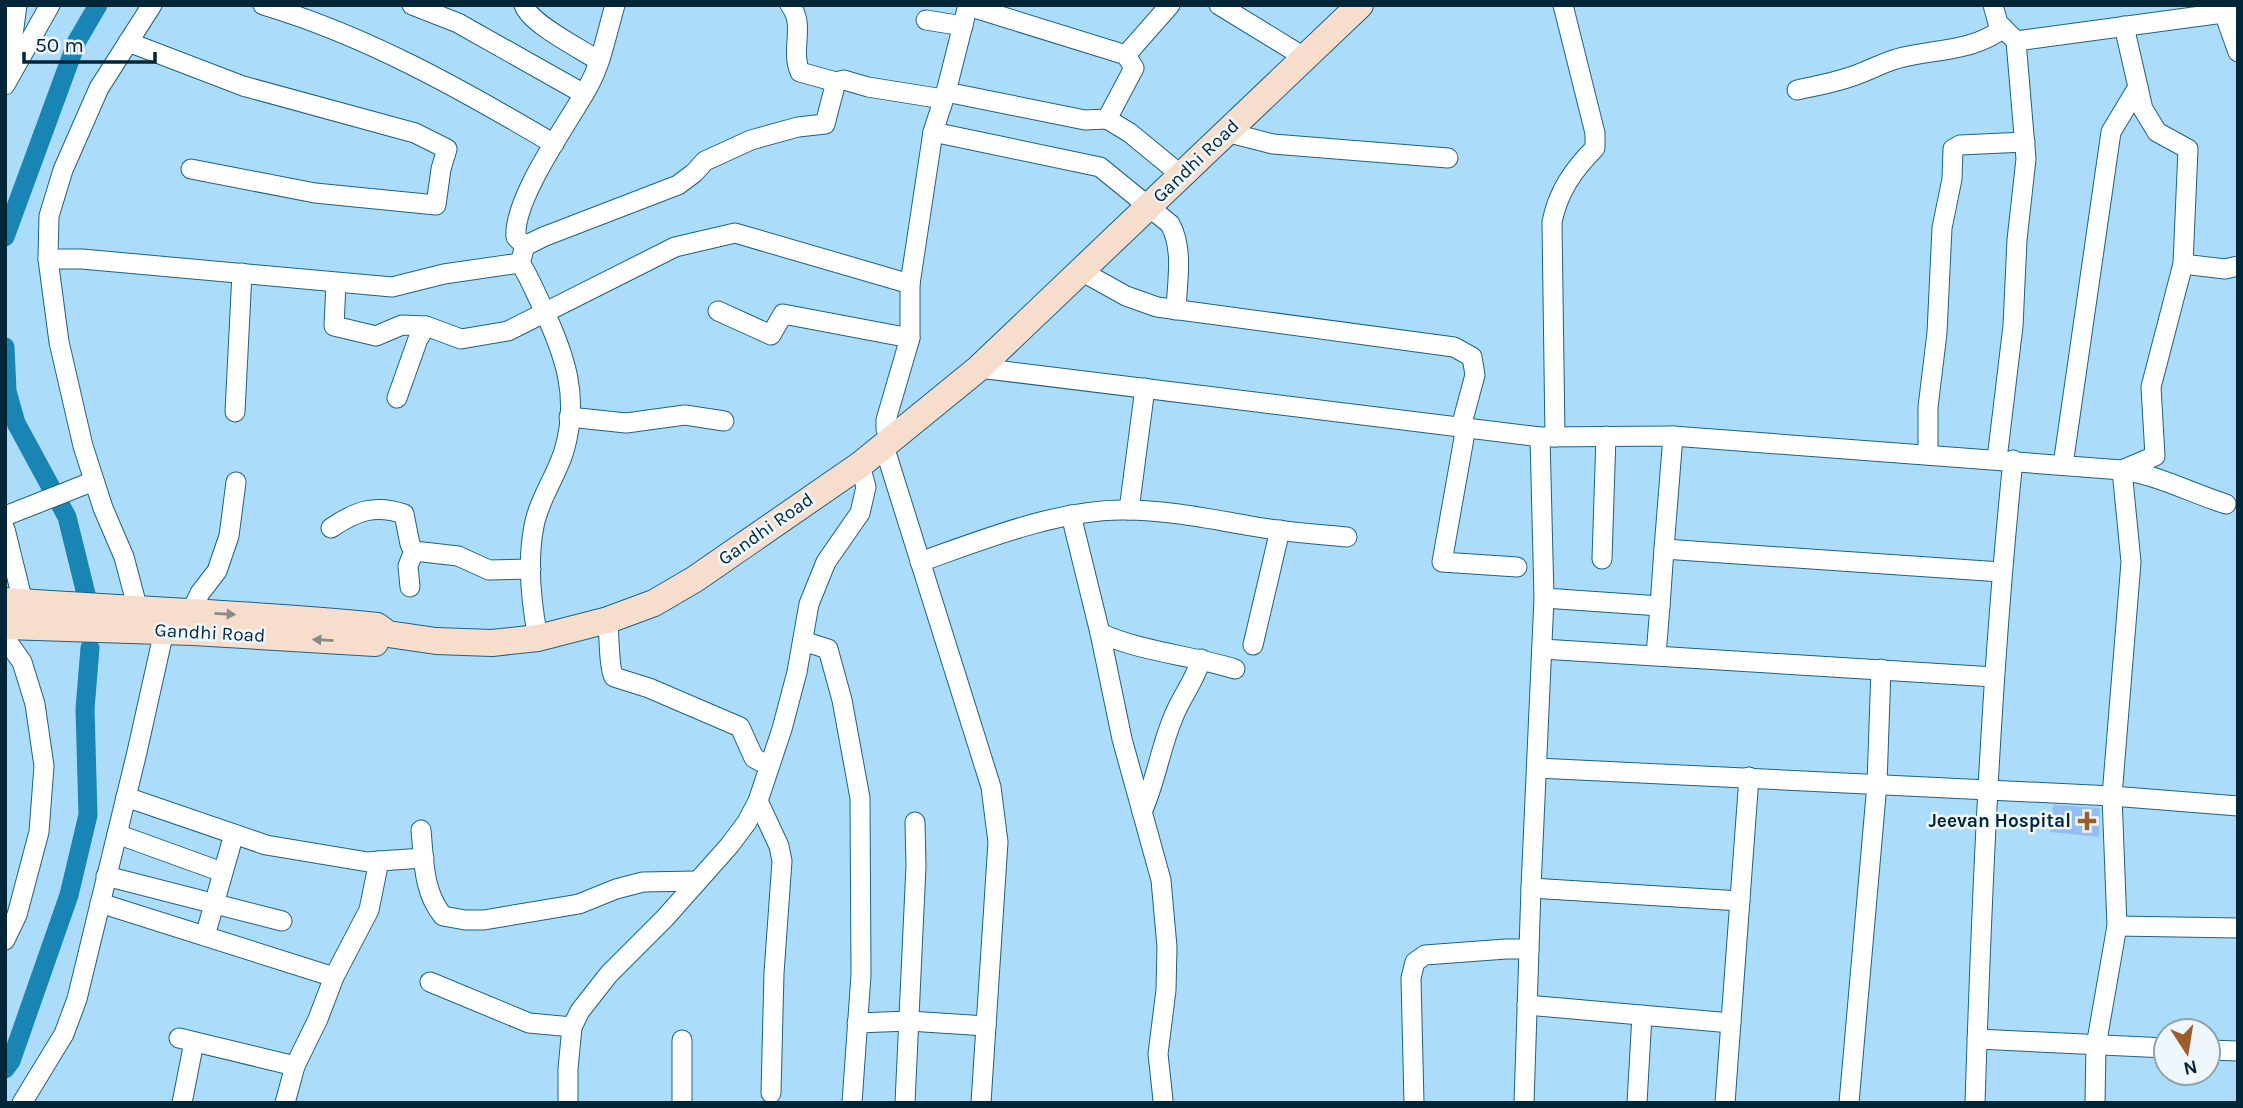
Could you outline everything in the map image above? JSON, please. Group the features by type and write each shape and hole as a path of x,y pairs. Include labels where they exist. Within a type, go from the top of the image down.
{"main road":[{"name":"Gandhi Road","path":"5,626 64,616 106,619 164,631 377,643 388,634 436,641 492,643 538,638 608,620 654,603 695,579 860,465 979,368 1360,5"},
{"path":"14,601 64,616"},
{"path":"106,619 138,610 293,617 377,626 388,634"}],"street":[{"path":"6,82 18,5"},
{"path":"6,82 50,5"},
{"path":"138,610 124,557 83,446 59,342 48,259 49,216 63,170 99,88 152,5"},
{"path":"263,5 302,17 422,70 473,96 554,144"},
{"path":"412,5 458,23 584,94"},
{"path":"524,5 525,10 542,24 599,61"},
{"path":"538,638 530,551 534,522 565,448 570,381 556,333 544,311 516,232 521,212 554,144 584,94 599,61 615,5"},
{"path":"790,5 797,17 795,61 800,72 868,87 945,95 1085,120 1107,119 1130,133 1181,175"},
{"path":"1126,55 1170,5"},
{"path":"1219,5 1304,57"},
{"path":"1524,1103 1544,598 1552,222 1556,200 1581,162 1595,148 1595,133 1563,5"},
{"path":"1975,1103 1986,790 2025,142 2010,34 1998,23 1993,5"},
{"path":"981,1103 998,842 991,787 920,562 887,443 886,420 911,338 910,284 933,132 968,6 1126,55 1134,68 1107,119"},
{"path":"1797,89 1851,77 1899,58 1977,43 1994,36 2124,26 2221,11 2238,52"},
{"path":"926,19 963,26"},
{"path":"2122,470 2155,456 2151,387 2183,264 2188,149 2157,132 2143,109 2124,26"},
{"path":"128,43 243,86 415,133 447,149 436,205 315,193 191,169"},
{"path":"48,259 82,259 392,287 522,255 543,237 678,185 705,161 751,140 799,127 825,124 836,82"},
{"path":"2063,465 2110,132 2138,87"},
{"path":"933,132 1100,167 1170,224 1177,236 1176,310"},
{"path":"1226,132 1273,144 1448,158"},
{"path":"1928,455 1927,407 1937,333 1942,228 1952,179 1953,149 1960,145 2025,142"},
{"path":"336,283 334,326 376,336 402,325 426,326 461,339 508,331 675,247 735,233 910,284"},
{"path":"2183,264 2225,269 2238,265"},
{"path":"1081,271 1126,296 1157,307 1454,347 1472,357 1475,375 1463,427 1442,562 1517,567"},
{"path":"235,412 242,273"},
{"path":"718,312 771,335 783,314 911,338"},
{"path":"397,398 418,340 426,326"},
{"path":"979,368 1548,437 1673,436 2122,470 2147,473 2190,493 2226,504"},
{"path":"1129,510 1145,388"},
{"path":"569,416 626,423 685,415 724,421"},
{"path":"1602,559 1606,436"},
{"path":"1656,655 1673,436"},
{"path":"568,1103 572,1027 580,1011 608,974 665,918 697,881 747,822 758,801 797,672 809,604 826,562 860,513 866,486 860,465"},
{"path":"2095,1103 2095,1046 2117,926 2112,796 2131,562 2122,470"},
{"path":"5,516 94,481"},
{"path":"191,612 200,593 217,571 229,536 236,482"},
{"path":"331,528 355,514 388,509 404,514 414,551 408,566 410,587"},
{"path":"920,562 999,534 1070,515 1129,510 1198,516 1280,530 1346,537"},
{"path":"1070,515 1100,633 1122,739 1161,880 1167,947 1166,990 1158,1054 1163,1100"},
{"path":"5,529 14,601"},
{"path":"1253,645 1280,530"},
{"path":"1664,549 2001,572"},
{"path":"414,551 458,556 489,570 531,569"},
{"path":"1544,598 1660,606"},
{"path":"608,620 610,666 614,677 649,688 740,727 754,758 769,766"},
{"path":"22,1103 64,1034 77,999 164,631"},
{"path":"1100,633 1124,644 1202,659 1234,669"},
{"path":"5,638 22,662 35,704 44,766 39,832 17,915 5,940"},
{"path":"803,641 828,649 842,700 860,798 860,975 852,1103"},
{"path":"1542,649 1994,677"},
{"path":"1142,812 1153,787 1173,717 1187,694 1202,659"},
{"path":"1849,1103 1877,784 1881,669"},
{"path":"1537,768 2112,796 2238,806"},
{"path":"1725,1103 1749,778"},
{"path":"126,797 266,845 368,862 424,858"},
{"path":"758,801 779,846 782,861 774,973 771,1093"},
{"path":"905,1103 916,866 915,822"},
{"path":"421,830 427,886 433,904 443,916 484,920 579,904 616,889 643,882 697,881"},
{"path":"117,834 222,872"},
{"path":"205,936 234,834"},
{"path":"285,1103 295,1066 318,1019 334,977 369,910 379,861"},
{"path":"106,876 282,921"},
{"path":"1531,888 1740,901"},
{"path":"100,903 334,977"},
{"path":"2117,926 2238,928"},
{"path":"1413,1103 1411,978 1415,962 1424,955 1529,950"},
{"path":"430,982 530,1023 572,1027"},
{"path":"1527,1005 1731,1023"},
{"path":"1637,1103 1642,1015"},
{"path":"857,1023 909,1021 986,1026"},
{"path":"182,1103 187,1040 295,1066"},
{"path":"682,1040 682,1103"},
{"path":"1977,1040 2152,1048"}],"building":[{"path":"2053,805 2100,808 2099,837 2050,832"}],"waterway":[{"path":"5,237 77,41 98,5"},
{"path":"5,347 7,391 16,423 67,517 87,598"},
{"path":"5,1069 11,1061 69,895 88,815 85,709 90,648"}],"place":[{"name":"Jeevan Hospital","path":"2087,821"}]}
